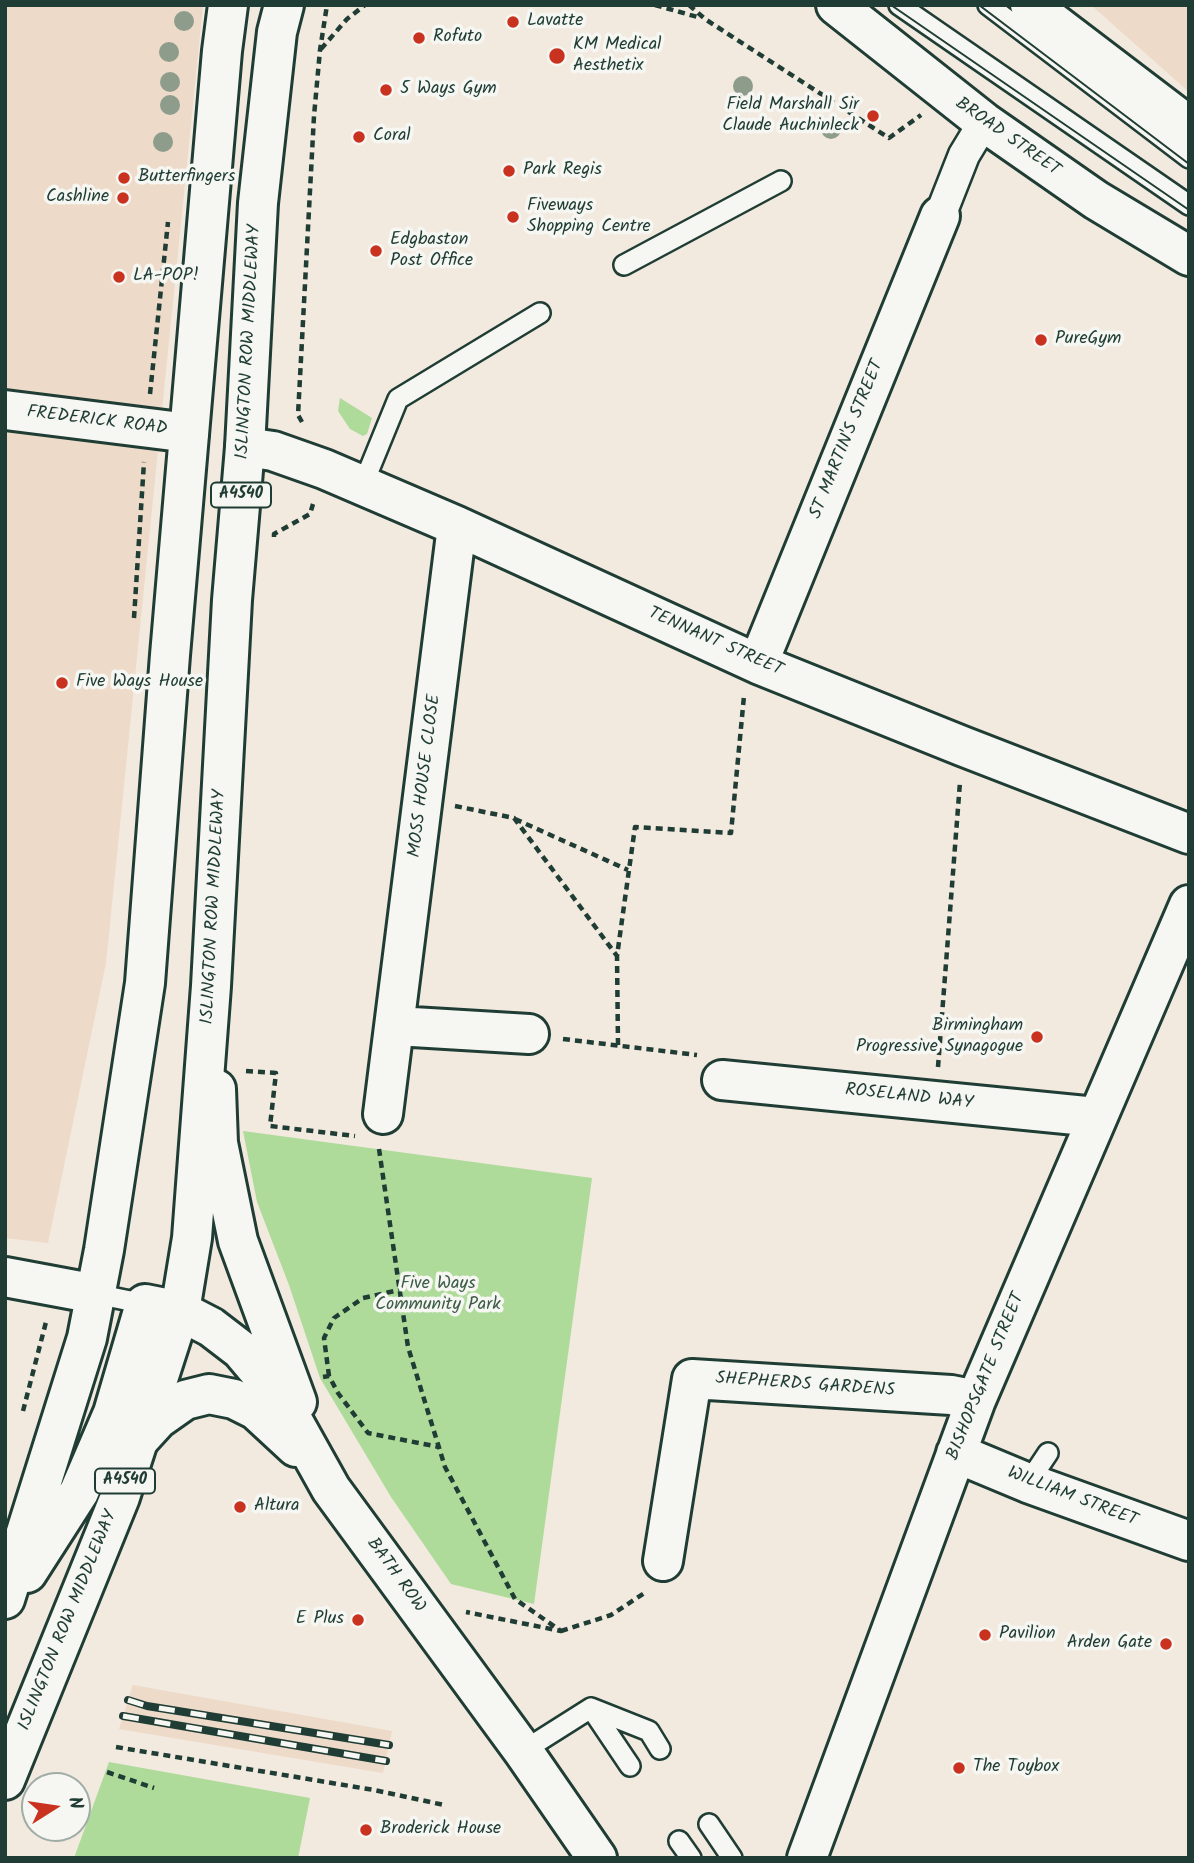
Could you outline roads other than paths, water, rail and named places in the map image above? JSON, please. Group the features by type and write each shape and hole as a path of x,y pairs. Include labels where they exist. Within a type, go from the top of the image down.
{"main road":[{"path":"5,1601 87,1338 145,983 220,65 228,5"},
{"name":"ISLINGTON ROW MIDDLEWAY","path":"5,1780 120,1497 137,1443 162,1308 192,1238 211,986 231,614 245,447 258,203 276,32 284,5"},
{"name":"BROAD STREET","path":"836,5 984,122 1096,200 1189,256"},
{"path":"1030,5 1189,125"},
{"name":"ST MARTIN'S STREET","path":"753,661 940,216"},
{"name":"FREDERICK ROAD","path":"5,411 189,433"},
{"name":"TENNANT STREET","path":"245,447 273,451 324,469 753,661 1189,834"},
{"name":"MOSS HOUSE CLOSE","path":"382,1126 457,527"},
{"name":"BISHOPSGATE STREET","path":"807,1858 976,1400 1189,905"},
{"path":"211,986 218,1143 238,1241 331,1489"},
{"path":"396,1026 529,1034"},
{"name":"ROSELAND WAY","path":"710,1068 935,1100 1096,1117"},
{"path":"5,1277 96,1294"},
{"path":"5,1601 44,1548 79,1492 162,1308"},
{"name":"BATH ROW","path":"162,1308 211,1327 241,1350 278,1394 331,1489 523,1751 597,1858"},
{"name":"SHEPHERDS GARDENS","path":"663,1561 692,1379 951,1395 976,1400"},
{"path":"137,1443 158,1419 185,1400 209,1394 234,1399 256,1410 289,1439 331,1489"},
{"name":"WILLIAM STREET","path":"956,1452 1038,1468 1189,1541"}],"street":[{"path":"940,216 964,155 984,122"}],"lane":[{"path":"900,5 1189,205"},
{"path":"988,5 1189,158"},
{"path":"624,265 781,181"},
{"path":"362,487 398,399 540,313"},
{"path":"96,1294 162,1308"},
{"path":"523,1751 591,1708"},
{"path":"591,1708 649,1731 660,1749"},
{"path":"591,1708 630,1766"},
{"path":"709,1824 732,1858"},
{"path":"679,1840 691,1858"}],"tram line":[{"path":"891,5 1189,210"},
{"path":"979,5 1189,164"}],"railway":[{"path":"128,1700 147,1706 389,1745"},
{"path":"123,1716 386,1761"}],"place":[{"name":"Lavatte","path":"513,22"},
{"name":"Rofuto","path":"419,38"},
{"name":"KM Medical Aesthetix","path":"557,56"},
{"name":"5 Ways Gym","path":"386,90"},
{"name":"Field Marshall Sir Claude Auchinleck","path":"873,116"},
{"name":"Coral","path":"359,137"},
{"name":"Park Regis","path":"509,171"},
{"name":"Butterfingers","path":"124,178"},
{"name":"Cashline","path":"123,198"},
{"name":"Fiveways Shopping Centre","path":"513,217"},
{"name":"Edgbaston Post Office","path":"376,251"},
{"name":"LA-POP!","path":"119,277"},
{"name":"PureGym","path":"1041,340"},
{"name":"Five Ways House","path":"62,683"},
{"name":"Birmingham Progressive Synagogue","path":"1037,1037"},
{"name":"Altura","path":"240,1507"},
{"name":"E Plus","path":"358,1620"},
{"name":"Pavilion","path":"985,1635"},
{"name":"Arden Gate","path":"1166,1644"},
{"name":"The Toybox","path":"959,1768"},
{"name":"Broderick House","path":"366,1830"}],"park label":[{"name":"Five Ways Community Park","path":"438,1295"}]}
